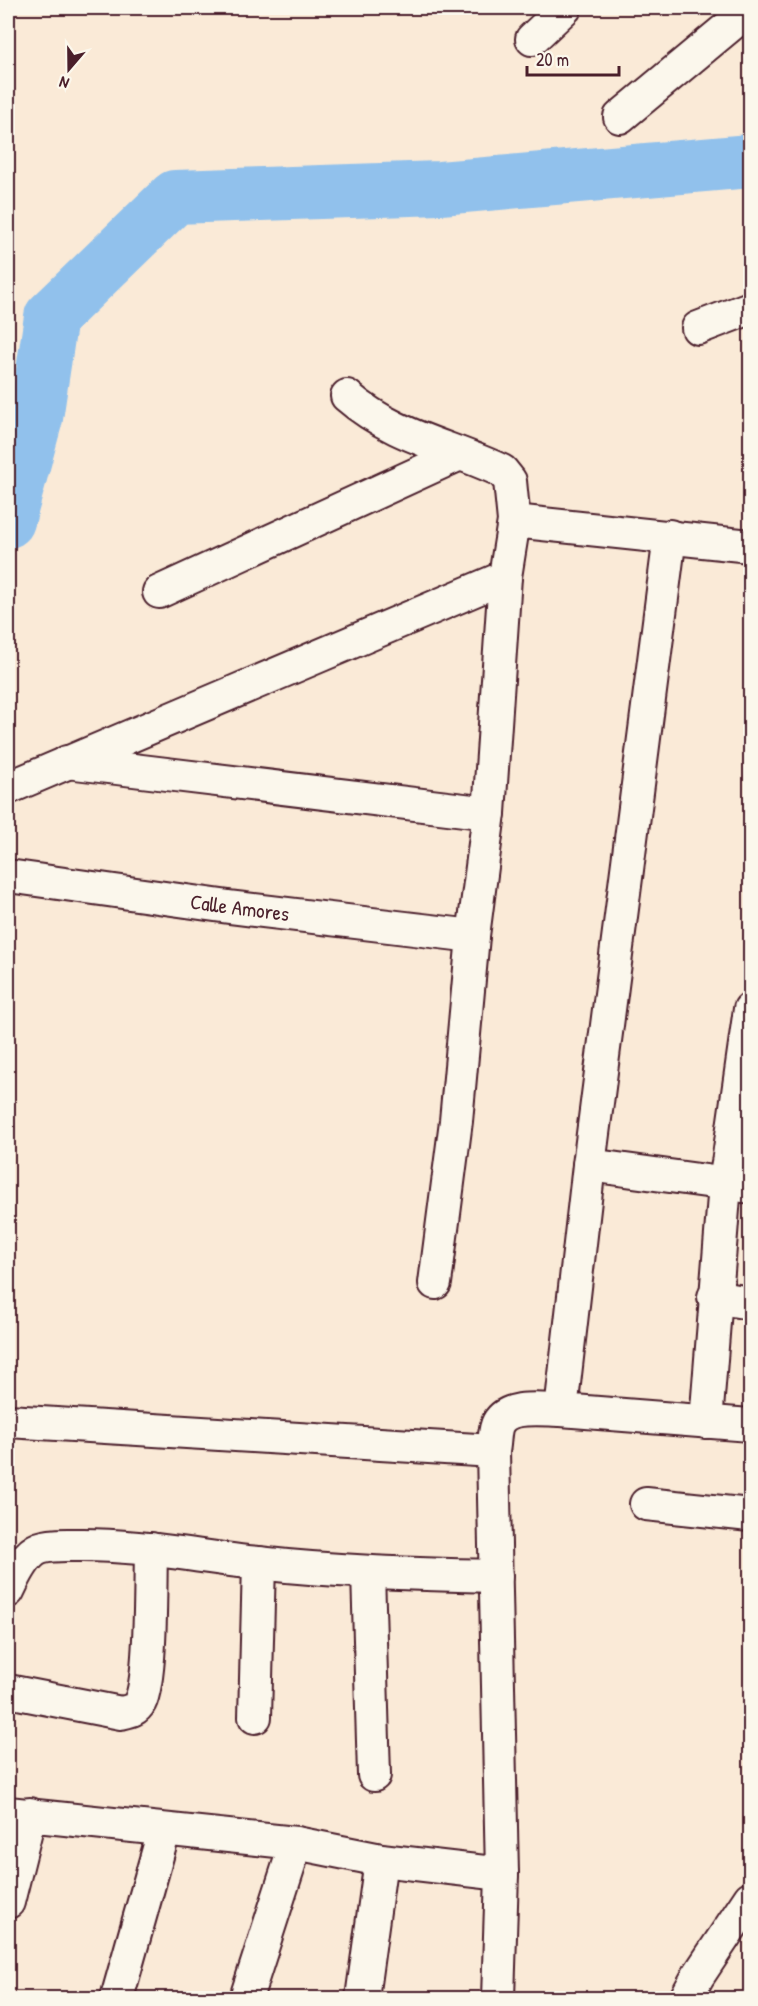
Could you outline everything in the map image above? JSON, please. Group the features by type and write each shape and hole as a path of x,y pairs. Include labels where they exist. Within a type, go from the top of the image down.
{"street":[{"path":"532,39 565,8"},
{"path":"621,117 750,9"},
{"path":"698,328 750,308"},
{"path":"347,396 369,415 391,427 501,471 510,481 514,521 505,577 489,813 473,936 456,1121 435,1283"},
{"path":"159,592 460,454"},
{"path":"514,521 750,546"},
{"path":"561,1410 589,1165 670,536"},
{"path":"8,788 66,761 505,577"},
{"path":"66,761 489,813"},
{"name":"Calle Amores","path":"8,876 229,908 473,936"},
{"path":"706,1422 714,1297 738,1186 750,1009"},
{"path":"589,1165 738,1186"},
{"path":"714,1297 750,1303"},
{"path":"498,1998 502,1874 494,1451 497,1424 504,1415 526,1410 561,1410 750,1425"},
{"path":"8,1421 494,1451"},
{"path":"646,1504 750,1515"},
{"path":"8,1591 21,1566 39,1548 93,1545 151,1549 260,1563 368,1573 496,1576"},
{"path":"8,1691 122,1713 132,1711 139,1705 146,1668 151,1549"},
{"path":"255,1717 260,1563"},
{"path":"368,1573 374,1775"},
{"path":"8,1902 19,1814 164,1831 296,1843 381,1860 502,1874"},
{"path":"117,1998 164,1831"},
{"path":"246,1998 296,1843"},
{"path":"362,1998 381,1860"},
{"path":"686,1998 750,1898"}],"waterway":[{"path":"8,521 36,418 51,317 175,197 440,188 750,161"}]}
